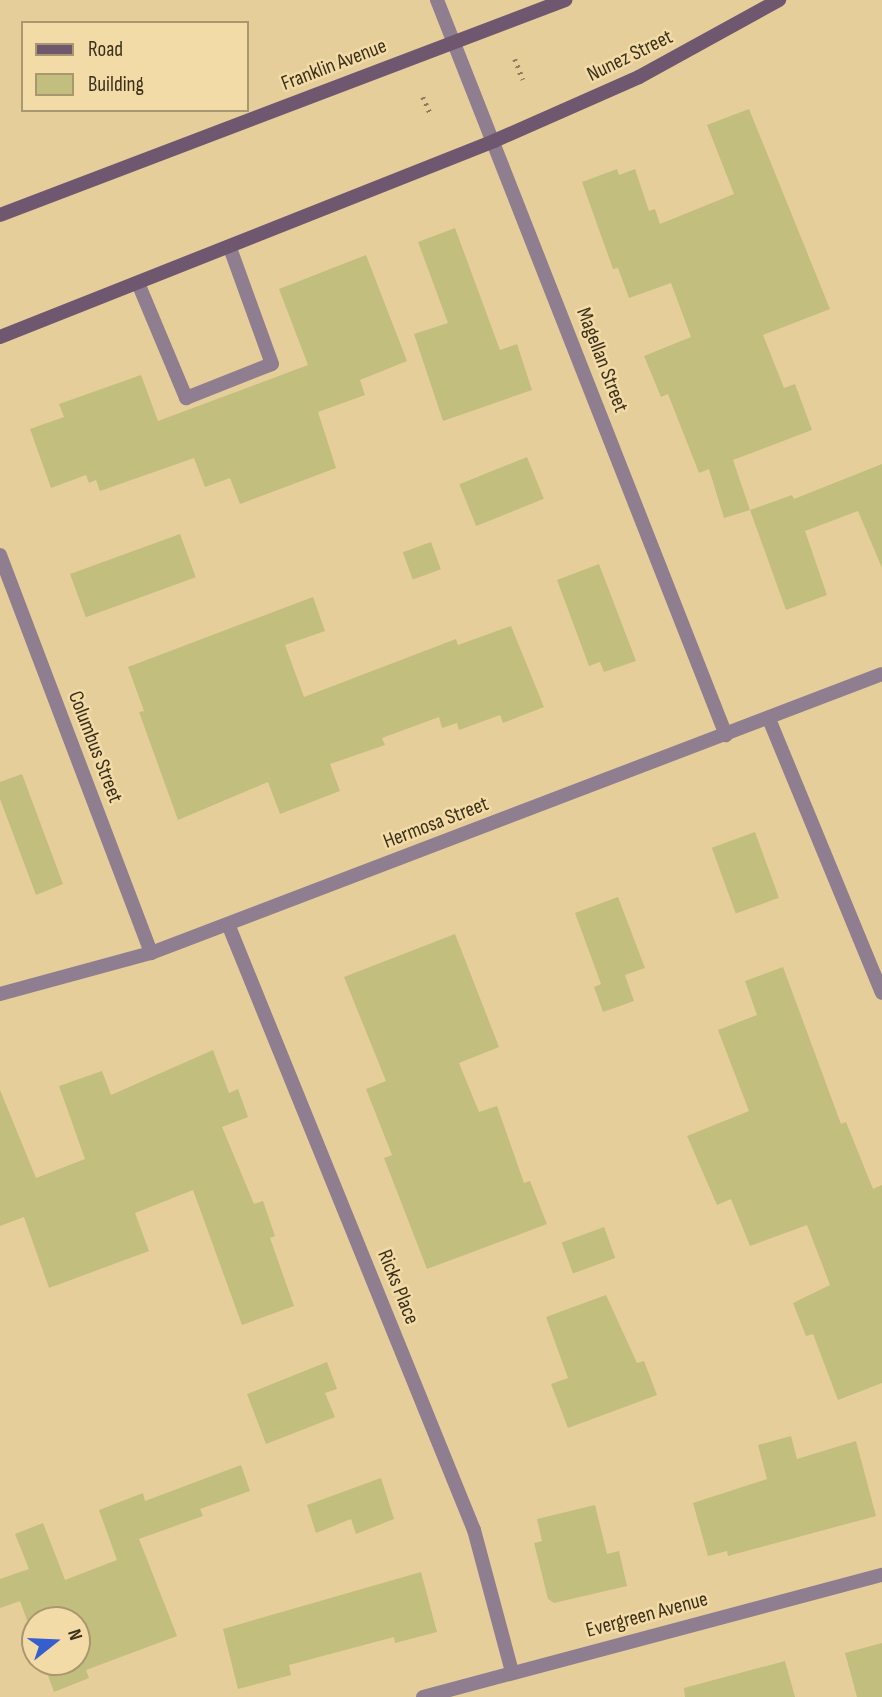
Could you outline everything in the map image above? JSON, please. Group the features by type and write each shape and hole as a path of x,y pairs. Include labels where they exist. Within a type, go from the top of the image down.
{"main road":[{"name":"Franklin Avenue","path":"0,215 565,0"},
{"name":"Nunez Street","path":"494,141 639,77 779,0"},
{"path":"0,337 494,141"}],"street":[{"name":"Magellan Street","path":"438,0 726,735"},
{"path":"138,283 186,398 272,364 230,248"},
{"name":"Columbus Street","path":"0,555 151,953"},
{"name":"Hermosa Street","path":"0,994 151,953 882,674"},
{"path":"769,719 882,993"},
{"name":"Ricks Place","path":"228,924 474,1530 512,1672"},
{"name":"Evergreen Avenue","path":"422,1697 882,1576"}],"path":[{"path":"515,59 523,80"},
{"path":"423,97 430,115"}],"building":[{"path":"749,109 830,309 763,335 784,388 795,384 812,430 733,460 750,510 724,518 709,469 699,473 668,394 661,397 644,356 691,337 671,283 629,298 618,268 613,269 582,182 617,169 619,175 635,169 649,211 655,209 660,224 734,194 707,125"},
{"path":"455,228 500,350 517,344 532,390 443,421 414,334 448,323 418,242"},
{"path":"366,255 407,361 360,380 365,395 318,412 336,468 240,504 230,478 205,487 194,458 100,491 96,480 89,483 86,475 51,488 30,429 64,417 59,404 141,375 158,421 308,365 279,289"},
{"path":"527,457 544,499 476,526 459,484"},
{"path":"882,464 882,568 858,511 805,531 827,595 786,610 750,510 792,495 794,499"},
{"path":"180,534 196,577 86,617 70,574"},
{"path":"431,542 441,569 413,580 403,552"},
{"path":"599,564 636,661 604,672 600,662 589,666 557,580"},
{"path":"313,597 325,631 285,645 304,697 456,639 458,645 511,626 544,707 503,723 500,715 459,730 457,723 442,728 439,717 382,738 385,745 330,764 340,791 280,814 268,782 178,820 139,712 144,711 128,667"},
{"path":"22,774 63,884 36,895 0,799 0,782"},
{"path":"755,832 779,898 736,914 712,848"},
{"path":"618,897 645,968 625,975 634,1001 603,1012 594,987 601,984 575,913"},
{"path":"455,934 499,1047 459,1063 479,1112 497,1106 524,1183 530,1181 547,1224 427,1269 384,1158 392,1155 366,1089 386,1081 344,977"},
{"path":"783,967 841,1124 846,1122 873,1189 882,1185 882,1383 838,1400 813,1334 806,1336 793,1303 830,1285 807,1225 750,1246 731,1199 717,1205 687,1136 749,1111 718,1030 757,1015 745,981"},
{"path":"213,1050 229,1093 238,1089 248,1117 222,1127 254,1204 263,1201 275,1236 270,1238 294,1306 242,1325 193,1190 135,1213 149,1251 49,1288 24,1217 0,1226 0,1090 36,1178 85,1159 59,1086 102,1071 111,1095"},
{"path":"604,1227 615,1258 573,1273 562,1242"},
{"path":"606,1295 637,1363 644,1361 657,1395 568,1428 551,1384 568,1378 546,1317"},
{"path":"327,1362 337,1389 325,1393 335,1417 266,1444 247,1394"},
{"path":"791,1436 797,1459 856,1441 876,1516 728,1556 727,1551 708,1556 693,1503 767,1479 758,1445"},
{"path":"241,1465 250,1491 200,1509 203,1516 139,1539 177,1636 91,1668 91,1606 22,1606 20,1601 0,1608 0,1579 29,1569 15,1534 43,1523 65,1580 117,1560 99,1510 143,1493 145,1501"},
{"path":"381,1478 394,1519 356,1534 351,1519 316,1533 307,1505"},
{"path":"595,1505 607,1554 619,1551 627,1586 554,1603 548,1599 534,1543 542,1541 537,1519"},
{"path":"421,1572 437,1632 395,1643 394,1637 289,1665 291,1675 238,1689 223,1629"},
{"path":"882,1643 882,1697 857,1697 845,1653"},
{"path":"785,1661 795,1697 685,1697 684,1688"},
{"path":"48,1676 88,1676 89,1678 54,1692"}]}
